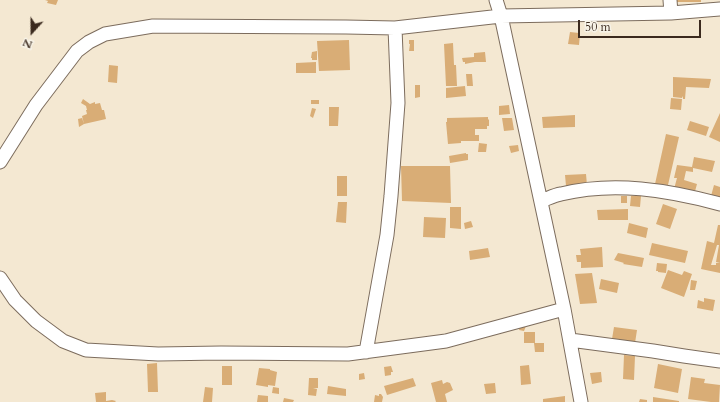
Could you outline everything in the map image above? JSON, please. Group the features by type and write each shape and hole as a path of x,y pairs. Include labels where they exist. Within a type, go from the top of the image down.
{"street":[{"path":"496,0 501,16 564,309 581,402"},
{"path":"0,162 36,105 77,51 89,42 105,34 153,26 395,28 501,16 671,6 720,9"},
{"path":"366,352 387,235 390,204 398,103 395,28"},
{"path":"540,201 560,194 619,187 663,191 720,204"},
{"path":"0,278 15,300 36,322 63,341 86,350 158,354 348,354 446,341 564,309"},
{"path":"570,340 720,361"}],"building":[{"path":"45,0 58,0 56,5 47,3 48,1"},
{"path":"676,0 701,0 701,2 676,2"},
{"path":"570,32 580,34 579,45 568,44"},
{"path":"349,40 350,70 319,71 317,41"},
{"path":"409,40 414,40 414,51 409,51"},
{"path":"453,43 457,86 446,86 444,44"},
{"path":"317,51 317,60 312,60 312,52"},
{"path":"485,52 486,62 465,64 465,62 463,62 462,58 474,57 474,53"},
{"path":"316,62 316,73 296,73 296,63"},
{"path":"109,65 118,66 117,83 108,82"},
{"path":"466,74 472,74 473,86 467,86"},
{"path":"673,77 711,79 709,88 686,87 685,99 683,99 683,96 682,98 673,97"},
{"path":"415,85 420,85 420,97 415,98"},
{"path":"465,86 466,96 446,98 446,88"},
{"path":"671,98 682,99 681,110 670,109"},
{"path":"83,99 90,104 95,102 95,104 100,103 102,110 104,110 106,119 84,124 82,116 87,114 87,110 86,106 81,103"},
{"path":"311,100 319,100 319,104 311,104"},
{"path":"509,105 510,114 499,115 499,106"},
{"path":"329,107 339,107 338,126 329,126"},
{"path":"312,108 316,109 313,118 310,116"},
{"path":"720,113 720,142 709,137"},
{"path":"575,115 575,127 543,128 542,117"},
{"path":"488,117 489,126 487,126 487,129 475,129 475,135 479,135 479,141 461,141 461,143 448,144 447,118"},
{"path":"82,118 84,124 79,127 78,119"},
{"path":"502,118 512,118 514,130 504,131"},
{"path":"690,121 709,127 706,136 687,130"},
{"path":"666,134 679,137 668,185 655,184"},
{"path":"479,143 487,144 486,152 478,152"},
{"path":"518,145 519,151 511,153 509,146"},
{"path":"466,153 468,154 468,160 450,163 449,156"},
{"path":"694,157 715,161 712,172 693,168 693,172 686,171 684,180 697,184 694,195 674,189 677,178 674,178 677,165 692,167"},
{"path":"401,166 450,166 451,203 402,201"},
{"path":"586,174 587,185 566,186 565,175"},
{"path":"337,176 347,176 347,196 337,196"},
{"path":"714,185 720,187 720,198 711,196"},
{"path":"621,196 627,196 627,203 621,203"},
{"path":"631,196 641,196 640,207 630,206"},
{"path":"338,202 347,202 346,223 336,222"},
{"path":"663,204 677,209 670,229 656,224"},
{"path":"450,207 461,207 461,229 450,228"},
{"path":"628,209 628,220 598,220 597,210"},
{"path":"424,217 446,218 445,238 423,237"},
{"path":"471,221 473,227 465,229 464,223"},
{"path":"629,223 648,228 646,238 627,233"},
{"path":"718,225 720,225 720,263 720,273 701,269 707,241 714,243","holes":["717,245 719,245 716,262 720,263 711,265"]},
{"path":"652,243 688,251 685,263 649,255"},
{"path":"602,247 603,267 581,268 581,262 577,262 576,255 581,255 580,249"},
{"path":"488,248 490,257 470,260 469,251"},
{"path":"618,253 644,258 642,267 623,264 624,263 614,260"},
{"path":"657,263 667,264 666,273 656,271"},
{"path":"668,270 682,275 684,271 692,274 684,297 661,288"},
{"path":"592,273 597,303 580,304 575,274"},
{"path":"601,279 619,283 617,293 599,289"},
{"path":"691,280 697,281 695,290 690,290"},
{"path":"704,298 715,300 713,311 697,308 698,300 704,302"},
{"path":"520,324 526,326 524,331 519,330"},
{"path":"614,327 637,330 635,343 612,339"},
{"path":"524,332 535,332 535,343 524,343"},
{"path":"534,343 544,343 544,352 535,352"},
{"path":"624,355 635,356 634,380 623,379"},
{"path":"157,363 158,392 148,392 147,364"},
{"path":"658,364 682,369 678,393 654,388"},
{"path":"529,365 531,384 521,385 520,366"},
{"path":"222,366 232,366 232,385 222,385"},
{"path":"391,366 393,372 391,372 391,375 385,376 384,367"},
{"path":"259,368 270,369 277,372 275,386 268,385 268,387 256,385"},
{"path":"601,372 602,382 592,384 590,373"},
{"path":"364,373 365,379 359,380 359,374"},
{"path":"691,377 705,379 704,383 720,385 719,402 688,399"},
{"path":"309,378 318,378 318,388 313,388 317,389 316,396 308,395"},
{"path":"413,378 416,386 387,395 384,386"},
{"path":"442,380 443,384 447,382 450,383 453,390 445,394 447,402 436,402 431,383"},
{"path":"495,383 496,393 486,394 484,384"},
{"path":"328,386 346,389 346,396 327,394"},
{"path":"205,387 213,388 212,402 203,402"},
{"path":"273,387 279,388 279,394 272,393"},
{"path":"106,392 106,401 116,401 96,402 95,393"},
{"path":"379,394 383,397 382,402 374,402 375,395 379,396"},
{"path":"258,395 268,396 268,402 257,402"},
{"path":"565,396 565,402 543,402 543,399"},
{"path":"653,397 679,401 679,402 653,402"},
{"path":"284,398 294,400 293,402 283,402"},
{"path":"640,399 647,400 647,402 639,402"}]}
